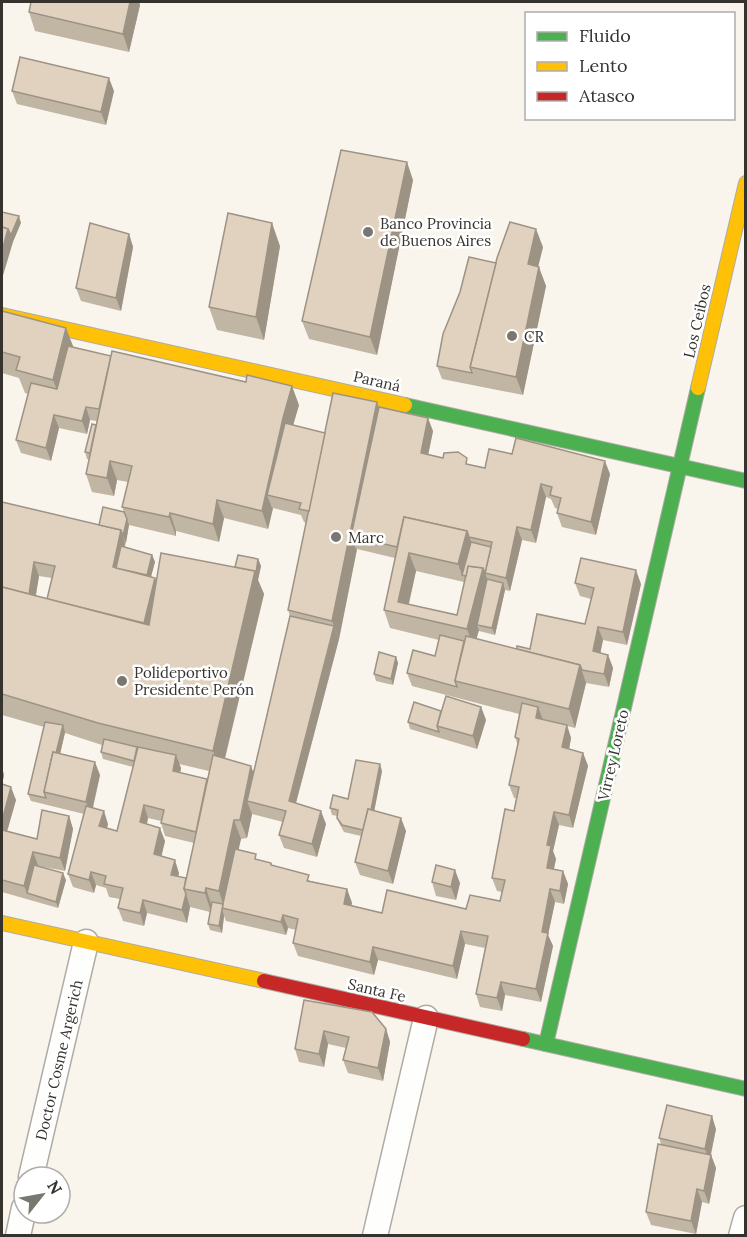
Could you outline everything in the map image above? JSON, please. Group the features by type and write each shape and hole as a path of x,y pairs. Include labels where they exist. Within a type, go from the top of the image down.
{"street":[{"name":"Los Ceibos","path":"680,466 746,183"},
{"name":"Paraná","path":"2,315 746,481"},
{"name":"Virrey Loreto","path":"546,1044 680,466"},
{"name":"Santa Fe","path":"2,923 746,1089"},
{"name":"Doctor Cosme Argerich","path":"34,1165 86,942"},
{"path":"375,1236 426,1018"},
{"path":"741,1236 746,1218"}],"building":[{"path":"31,2 130,2 123,34 29,12"},
{"path":"20,57 109,78 101,112 12,91"},
{"name":"Banco Provincia de Buenos Aires","path":"341,150 407,162 370,337 302,321"},
{"path":"2,212 19,216 11,235 8,229 2,227"},
{"path":"228,213 272,223 256,317 209,307"},
{"name":"CR","path":"510,222 536,229 528,264 539,267 516,377 470,367 497,258"},
{"path":"90,223 129,234 116,298 76,288"},
{"path":"2,227 8,229 2,251"},
{"path":"469,257 496,263 470,367 472,373 437,366 443,334 460,292"},
{"path":"2,311 66,328 53,380 16,370 20,357 2,352"},
{"path":"68,346 111,356 99,409 86,407 82,421 54,415 46,448 16,440 31,383 57,389"},
{"path":"112,351 246,382 247,375 292,386 262,511 217,500 213,524 170,513 169,517 122,507 132,466 110,461 107,478 86,474"},
{"name":"Marc","path":"333,393 377,402 332,621 288,610"},
{"path":"379,407 428,418 421,453 443,458 444,453 458,452 467,458 466,464 485,468 489,449 512,454 516,438 605,461 591,522 557,513 561,498 550,495 552,487 541,484 531,530 517,527 506,578 485,573 492,542 469,537 467,531 404,517 397,547 351,536"},
{"path":"285,423 325,433 309,511 299,509 301,503 267,495"},
{"path":"92,424 96,425 90,453 85,452"},
{"path":"2,502 121,530 113,567 155,578 144,623 47,599 55,566 34,562 29,594 2,587"},
{"path":"103,507 124,512 127,519 123,536 121,530 99,525"},
{"path":"404,517 467,531 458,564 409,553 398,602 457,615 468,566 483,568 467,629 384,610"},
{"path":"471,542 491,547 485,573 483,568 468,566 466,576 462,575"},
{"path":"121,546 152,555 147,575 116,568"},
{"name":"Polideportivo Presidente Perón","path":"161,553 255,571 213,751 98,723 2,694 2,587 149,625"},
{"path":"238,555 258,559 256,573 235,567"},
{"path":"581,558 636,570 623,632 598,627 593,651 608,655 604,674 582,670 580,665 517,649 517,646 530,649 537,614 585,624 594,588 575,583"},
{"path":"487,579 503,583 492,628 477,625"},
{"path":"290,616 334,626 289,801 321,811 312,844 279,835 286,811 247,801"},
{"path":"440,635 464,641 455,681 457,687 407,673 413,650 435,656"},
{"path":"466,636 580,665 569,709 455,681"},
{"path":"379,652 396,657 391,679 374,674"},
{"path":"446,696 481,707 473,736 437,726"},
{"path":"414,702 441,711 437,726 439,732 408,722"},
{"path":"522,703 538,707 536,718 567,725 562,747 583,753 569,815 554,812 547,845 551,846 547,868 563,871 560,891 550,889 542,932 548,933 536,989 501,982 497,998 476,994 488,936 461,931 453,966 373,947 370,962 293,943 298,919 283,915 281,922 222,908 235,849 256,854 255,859 271,863 271,865 309,875 307,881 347,889 344,904 382,913 387,890 466,909 470,895 500,901 505,880 492,878 505,809 514,811 519,787 509,785 519,739 515,737"},
{"path":"45,722 63,725 56,753 53,752 44,792 46,798 28,794"},
{"path":"104,739 137,747 134,761 101,752"},
{"path":"138,747 176,755 173,771 207,779 196,832 161,823 164,810 144,805 140,822 160,828 154,854 175,860 171,875 186,878 184,889 186,894 182,910 143,900 140,913 118,908 123,888 104,884 106,876 91,872 89,880 68,874 86,806 104,811 99,826 117,831"},
{"path":"53,752 95,762 86,802 44,792"},
{"path":"213,755 251,766 240,820 234,820 219,891 206,888 205,893 184,889"},
{"path":"356,760 380,764 371,810 368,809 363,830 342,825 337,818 338,810 330,808 333,795 348,799"},
{"path":"2,784 11,787 2,821"},
{"path":"368,809 401,818 388,871 355,862"},
{"path":"42,810 69,816 60,858 33,852 24,886 2,880 2,830 37,839"},
{"path":"34,865 63,873 56,902 27,893"},
{"path":"436,865 455,870 451,887 432,882"},
{"path":"212,902 223,904 219,926 208,924"},
{"path":"304,1000 372,1012 386,1029 378,1068 343,1060 349,1037 324,1031 319,1054 295,1049"},
{"path":"667,1105 712,1116 705,1149 659,1138"},
{"path":"658,1144 711,1155 704,1191 697,1189 691,1221 646,1212"}],"traffic: fast":[{"path":"546,1044 698,388"},
{"path":"405,405 746,481"},
{"path":"523,1039 746,1089"}],"traffic: slow":[{"path":"698,388 746,183"},
{"path":"2,315 405,405"},
{"path":"2,923 264,981"}],"traffic: jam":[{"path":"264,981 523,1039"}],"place":[{"name":"Banco Provincia de Buenos Aires","path":"368,232"},
{"name":"CR","path":"512,336"},
{"name":"Marc","path":"336,537"},
{"name":"Polideportivo Presidente Perón","path":"122,681"}]}
